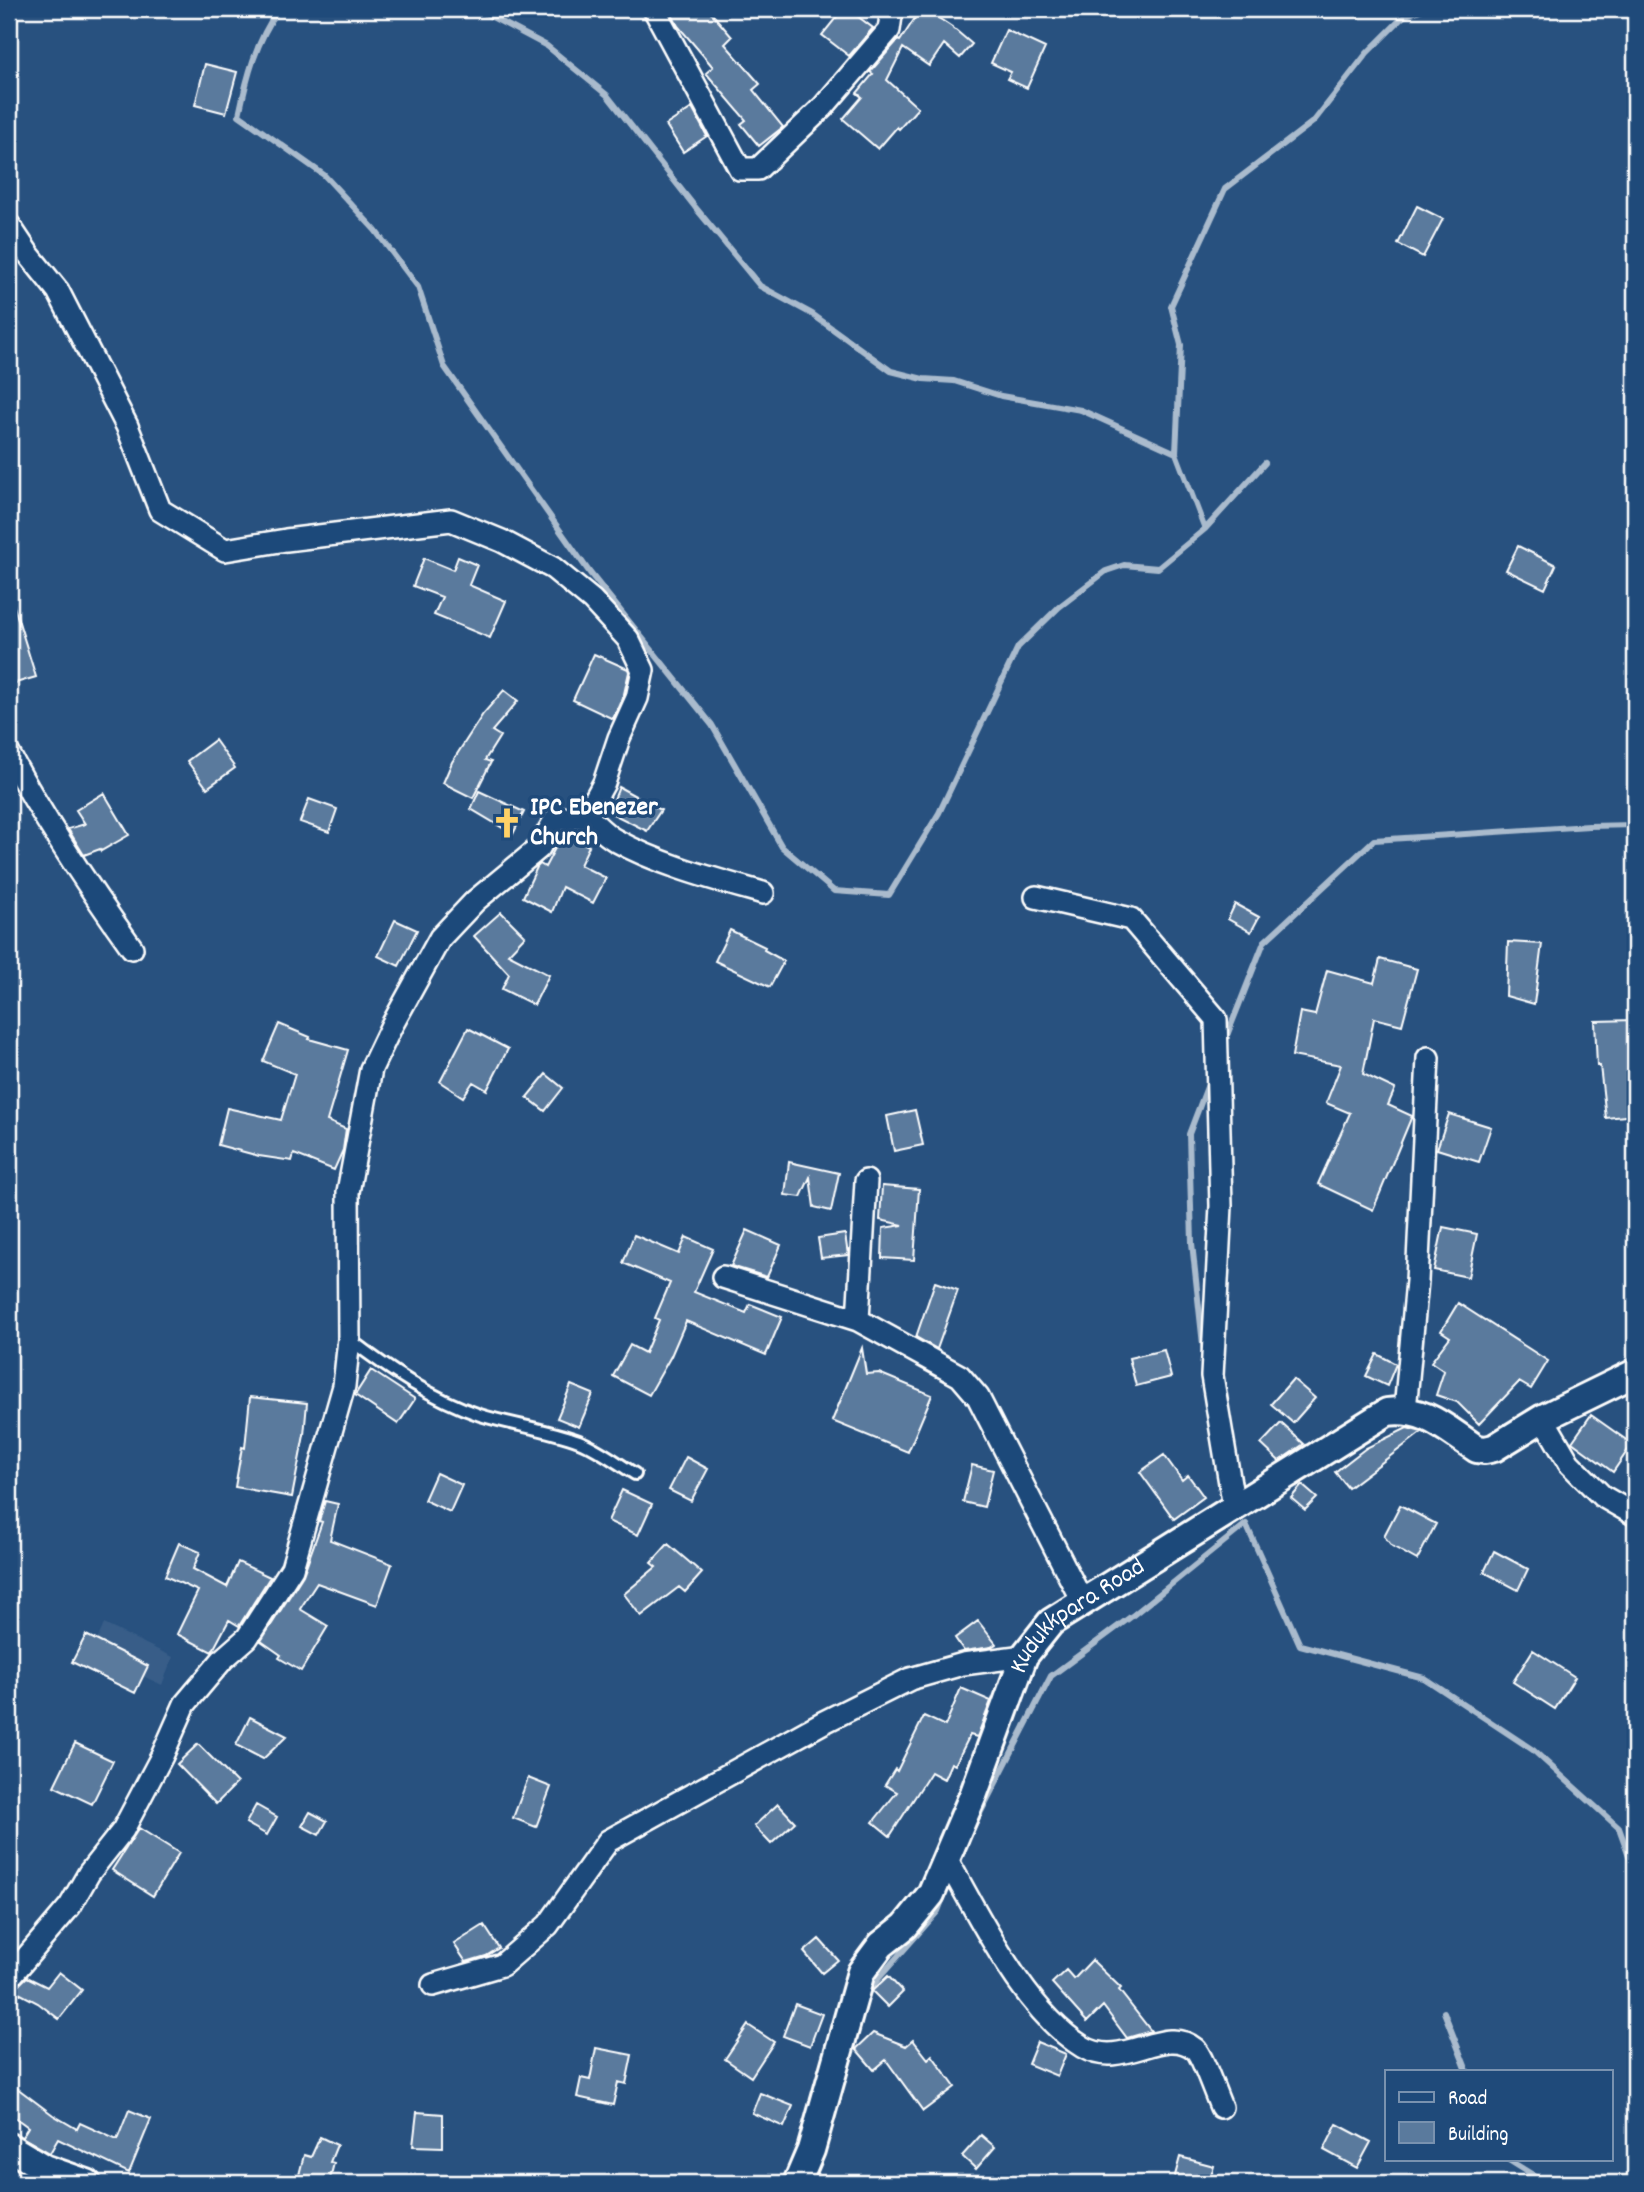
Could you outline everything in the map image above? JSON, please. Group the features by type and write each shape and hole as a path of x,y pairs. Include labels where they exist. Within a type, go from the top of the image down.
{"street":[{"path":"653,9 740,169 758,169 823,107 888,30 892,9"},
{"path":"9,225 58,290 127,426 160,510 225,551 286,540 451,520 502,541 554,568 592,600 628,639 643,670 636,698 604,783 586,816"},
{"path":"9,754 56,835 132,948"},
{"path":"9,1979 70,1906 89,1873 123,1830 162,1756 185,1704 223,1659 247,1638 292,1568 344,1386 349,1339 348,1192 371,1069 440,938 475,901 539,848 555,820 586,816 613,839 642,852 718,880 763,893"},
{"path":"1036,897 1131,919 1216,1019 1221,1206 1212,1376 1234,1507"},
{"path":"1428,1058 1417,1281 1405,1409 1429,1417 1477,1449 1485,1450 1494,1448 1543,1418 1635,1373"},
{"path":"858,1320 866,1181"},
{"path":"723,1277 858,1320 960,1376 978,1397 1082,1601"},
{"name":"Kudukkpara Road","path":"797,2183 811,2150 861,1972 881,1945 905,1926 931,1894 947,1860 1024,1656 1051,1622 1082,1601 1387,1412 1405,1409"},
{"path":"1543,1418 1569,1463 1602,1496 1635,1515"},
{"path":"433,1985 502,1965 548,1925 608,1841 822,1723 910,1679 963,1664 1024,1656"},
{"path":"947,1860 1021,1985 1055,2026 1084,2048 1102,2055 1118,2054 1170,2040 1181,2042 1196,2050 1221,2107"},
{"path":"9,2147 44,2168 87,2183"}],"lane":[{"path":"349,1339 390,1369 442,1397 479,1414 582,1442 635,1474"}],"shaded area":[{"path":"104,1624 173,1657 162,1685 92,1652"}],"building":[{"path":"669,9 708,9 732,37 725,44 760,84 753,90 783,127 759,146 741,124 746,120 706,73 713,67 678,26"},
{"path":"843,9 848,9 873,28 849,56 822,35"},
{"path":"921,9 952,27 972,44 960,58 944,44 929,66 903,48 887,80 918,108 878,149 843,119 862,97 857,93 873,74 870,72 898,40 900,41"},
{"path":"1006,30 1045,48 1027,88 1007,79 1011,72 991,63"},
{"path":"205,64 237,72 226,113 195,105"},
{"path":"692,108 707,136 683,152 666,125"},
{"path":"1417,206 1443,219 1423,257 1398,244"},
{"path":"1518,546 1556,565 1545,589 1506,570"},
{"path":"458,557 477,565 469,585 506,601 490,638 434,615 442,597 413,586 424,558 453,570"},
{"path":"13,603 36,677 9,685 9,604"},
{"path":"594,654 628,669 629,672 624,694 613,719 573,700"},
{"path":"504,690 518,701 492,731 500,736 485,760 491,762 473,798 443,783 452,762 483,714"},
{"path":"215,740 235,768 207,788 187,761"},
{"path":"619,787 661,810 647,831 609,812"},
{"name":"IPC Ebenezer Church","path":"479,791 524,812 513,834 471,809"},
{"path":"104,793 129,835 101,851 100,849 84,855 68,829 85,824 76,810"},
{"path":"309,799 337,809 329,832 300,822"},
{"path":"563,833 589,846 580,865 606,878 593,903 562,887 552,912 523,897 537,867 540,864 545,867"},
{"path":"1235,904 1259,917 1251,932 1228,919"},
{"path":"501,912 525,936 508,954 549,975 534,1005 502,989 509,974 474,936"},
{"path":"395,920 417,930 399,966 378,956"},
{"path":"730,930 765,947 764,950 784,961 770,987 715,961"},
{"path":"1508,942 1542,944 1534,1004 1506,996"},
{"path":"1380,959 1417,969 1402,1025 1374,1018 1363,1074 1395,1089 1388,1105 1412,1116 1373,1210 1318,1184 1350,1113 1326,1103 1341,1065 1292,1056 1300,1012 1315,1015 1327,970 1374,983"},
{"path":"1635,1020 1635,1115 1606,1118 1600,1066 1597,1066 1595,1021"},
{"path":"279,1024 310,1037 309,1039 348,1050 327,1121 346,1129 343,1150 334,1170 294,1154 292,1161 218,1145 227,1108 281,1120 295,1074 263,1061"},
{"path":"468,1028 508,1049 487,1090 473,1082 463,1097 440,1082"},
{"path":"546,1074 563,1088 545,1111 527,1097"},
{"path":"915,1110 923,1145 894,1151 887,1116"},
{"path":"1449,1114 1491,1127 1479,1162 1437,1149"},
{"path":"789,1162 839,1173 831,1211 814,1207 810,1177 801,1197 785,1195"},
{"path":"882,1186 919,1189 914,1260 882,1258 883,1228 903,1225 880,1220"},
{"path":"1443,1227 1477,1234 1468,1277 1434,1270"},
{"path":"747,1230 781,1245 767,1277 731,1266"},
{"path":"845,1234 848,1255 821,1258 818,1238"},
{"path":"634,1235 679,1254 686,1237 713,1249 694,1292 746,1313 750,1304 782,1317 766,1355 686,1321 671,1356 649,1395 613,1376 630,1345 645,1353 659,1320 655,1318 670,1283 623,1263"},
{"path":"935,1282 958,1290 937,1349 916,1337"},
{"path":"1458,1303 1548,1361 1531,1389 1519,1382 1479,1424 1457,1402 1436,1395 1444,1371 1431,1362 1450,1337 1441,1331"},
{"path":"862,1348 866,1374 879,1373 932,1395 908,1452 832,1421"},
{"path":"1164,1350 1171,1377 1136,1386 1129,1358"},
{"path":"1377,1354 1396,1364 1387,1386 1366,1376"},
{"path":"371,1370 415,1399 398,1424 355,1395"},
{"path":"1293,1379 1315,1398 1293,1423 1271,1404"},
{"path":"571,1385 593,1394 579,1427 557,1418"},
{"path":"250,1397 307,1403 292,1497 235,1487 242,1447 245,1448"},
{"path":"1591,1415 1632,1444 1613,1472 1572,1442"},
{"path":"1281,1423 1304,1444 1279,1461 1261,1444"},
{"path":"1407,1428 1422,1432 1348,1488 1335,1472 1366,1448"},
{"path":"1164,1455 1182,1480 1188,1475 1204,1497 1174,1519 1140,1472"},
{"path":"686,1457 708,1469 691,1501 669,1490"},
{"path":"972,1465 993,1470 984,1507 963,1502"},
{"path":"436,1473 462,1485 450,1512 424,1500"},
{"path":"1302,1485 1317,1498 1305,1510 1291,1498"},
{"path":"622,1490 652,1504 638,1535 608,1521"},
{"path":"325,1501 338,1504 330,1540 392,1564 377,1605 317,1583 300,1609 328,1626 301,1671 279,1658 281,1655 261,1641 303,1575 322,1522 319,1521"},
{"path":"1400,1505 1436,1524 1417,1560 1392,1546 1384,1536"},
{"path":"179,1543 200,1552 193,1569 227,1587 238,1562 270,1577 239,1626 229,1620 212,1652 177,1634 198,1591 165,1576"},
{"path":"668,1544 702,1573 685,1592 679,1587 641,1616 624,1594 656,1567 651,1563"},
{"path":"1494,1551 1528,1569 1518,1590 1484,1572"},
{"path":"978,1621 996,1644 964,1651 955,1638"},
{"path":"86,1635 148,1666 135,1693 72,1662"},
{"path":"1533,1650 1575,1677 1555,1709 1513,1682"},
{"path":"961,1688 991,1701 977,1737 970,1735 955,1765 951,1763 944,1779 931,1772 890,1836 873,1822 897,1792 885,1785 895,1769 897,1771 924,1716 945,1726"},
{"path":"250,1717 287,1736 263,1759 236,1745"},
{"path":"75,1743 113,1761 92,1804 54,1786"},
{"path":"198,1744 237,1783 216,1804 177,1764"},
{"path":"528,1778 551,1787 536,1827 513,1818"},
{"path":"778,1804 795,1822 771,1844 754,1826"},
{"path":"256,1805 277,1817 267,1835 246,1823"},
{"path":"310,1812 327,1821 319,1835 302,1826"},
{"path":"139,1828 179,1853 153,1896 112,1870"},
{"path":"484,1925 499,1948 486,1956 466,1962 454,1944"},
{"path":"819,1939 838,1960 822,1973 804,1952"},
{"path":"1092,1960 1121,1988 1119,1990 1151,2031 1127,2038 1103,2006 1087,2022 1052,1983 1066,1970 1074,1979"},
{"path":"59,1972 82,1990 59,2019 38,2003 13,1990 27,1977 47,1987"},
{"path":"888,1976 903,1992 888,2007 872,1991"},
{"path":"795,2004 822,2014 810,2046 783,2036"},
{"path":"748,2025 774,2042 751,2077 725,2059"},
{"path":"873,2033 906,2046 913,2040 928,2059 932,2055 955,2087 923,2111 886,2060 874,2070 856,2049"},
{"path":"1037,2042 1066,2054 1057,2076 1028,2064"},
{"path":"596,2048 632,2055 626,2084 618,2082 613,2105 577,2097 581,2078 590,2080"},
{"path":"9,2082 53,2115 77,2129 80,2123 117,2140 129,2110 151,2119 129,2173 58,2139 50,2153 22,2137 28,2127 9,2113"},
{"path":"760,2093 793,2106 784,2127 752,2113"},
{"path":"417,2112 443,2114 443,2147 413,2146"},
{"path":"1337,2124 1371,2142 1357,2168 1324,2150"},
{"path":"981,2135 995,2147 976,2169 962,2156"},
{"path":"320,2137 337,2145 330,2162 334,2163 329,2183 297,2183 304,2155 311,2157"},
{"path":"1180,2157 1214,2166 1209,2183 1173,2183"}],"waterway":[{"path":"279,9 253,60 239,115 324,175 375,230 418,287 444,366 590,573 712,725 782,847 834,891 889,895 939,813 1018,647 1059,607 1106,571 1124,565 1158,568 1205,529 1265,463"},
{"path":"477,9 547,46 607,95 760,286 812,314 891,371 923,379 954,381 1001,396 1081,410 1176,453 1205,529"},
{"path":"1176,453 1181,345 1171,306 1225,189 1314,121 1367,53 1404,16 1423,9"},
{"path":"1224,1043 1264,942 1374,840 1635,825"},
{"path":"1204,1354 1192,1243 1189,1134 1210,1079"},
{"path":"972,1829 1051,1676 1132,1616 1246,1524 1300,1645 1424,1678 1533,1750 1619,1828 1635,1872"},
{"path":"866,1998 871,1987 938,1911 945,1893"},
{"path":"1444,2012 1467,2070"},
{"path":"1509,2160 1546,2183"}],"place":[{"name":"IPC Ebenezer Church","path":"507,823"}]}
